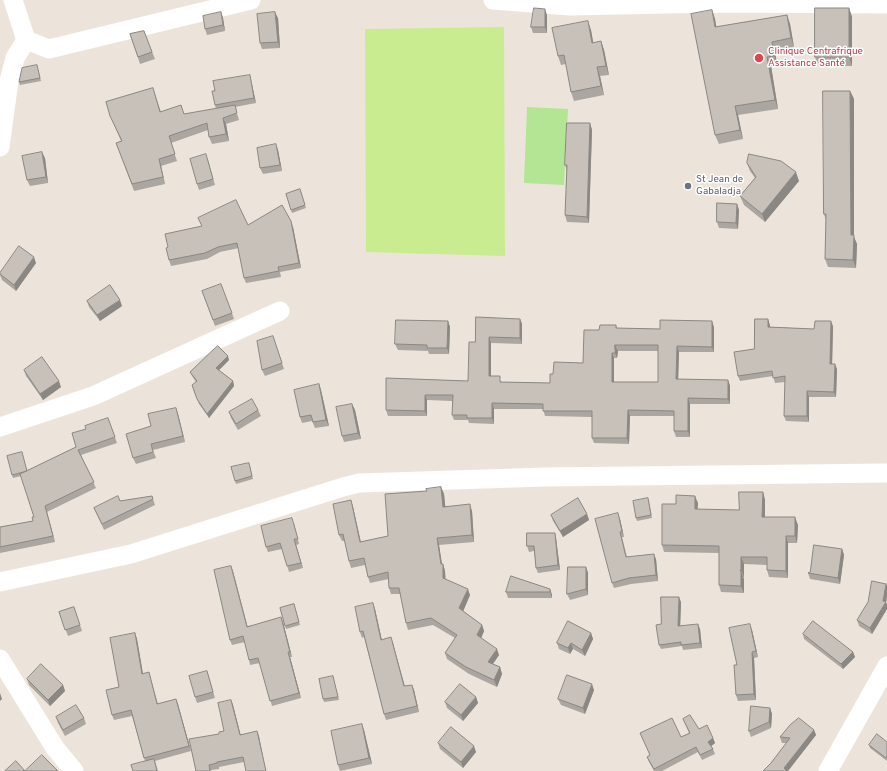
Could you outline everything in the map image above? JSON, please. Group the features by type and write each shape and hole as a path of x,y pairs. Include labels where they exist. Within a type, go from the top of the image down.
{"street":[{"path":"0,147 9,80 15,58 26,40 13,0"},
{"path":"26,40 49,49 251,0"},
{"path":"493,0 570,6 718,2 887,4"},
{"path":"0,427 93,396 280,311"},
{"path":"0,582 131,554 359,483 546,477 887,473"},
{"path":"0,659 55,748 74,771"},
{"path":"828,771 887,666"}],"green space":[{"path":"504,27 505,256 366,252 365,29"},
{"path":"527,107 568,109 564,185 524,183"}],"building":[{"path":"534,8 545,9 545,27 531,27"},
{"path":"815,8 849,8 849,57 815,57"},
{"path":"712,10 715,27 787,15 791,38 772,42 774,56 767,57 775,100 735,106 740,130 715,135 691,14"},
{"path":"221,12 223,25 205,29 203,16"},
{"path":"275,12 278,42 260,43 257,14"},
{"path":"588,21 592,43 601,41 606,66 597,67 601,86 571,92 564,55 558,56 552,28"},
{"path":"144,31 152,52 138,57 130,34"},
{"path":"37,65 40,78 19,82 22,68"},
{"path":"250,75 254,98 215,105 212,91 215,91 213,81"},
{"path":"153,88 160,112 181,105 184,114 235,105 237,113 223,118 226,134 209,137 207,123 169,136 175,154 159,159 163,177 132,184 116,143 122,141 110,116 106,102"},
{"path":"823,91 850,91 851,235 854,235 853,260 825,259 826,214 824,214"},
{"path":"567,123 590,123 587,217 565,215"},
{"path":"276,144 280,165 260,168 257,148"},
{"path":"42,152 46,177 27,180 22,156"},
{"path":"206,154 213,179 197,184 190,159"},
{"path":"749,154 781,161 796,172 762,214 740,196 756,177 747,163"},
{"path":"300,189 305,205 291,210 286,194"},
{"path":"236,200 248,225 282,205 291,221 299,263 278,267 279,271 244,278 237,243 218,247 205,253 169,260 165,234 202,226 198,218"},
{"path":"717,203 737,204 736,223 717,222"},
{"path":"19,246 34,257 14,285 0,273"},
{"path":"221,284 232,313 213,320 202,291"},
{"path":"110,285 120,300 97,315 87,301"},
{"path":"476,317 520,319 520,338 489,337 489,376 500,376 500,382 550,383 550,374 553,374 554,362 583,363 584,330 599,330 600,325 616,325 616,328 660,329 660,320 712,321 712,347 677,346 676,379 728,380 728,399 688,398 688,431 674,431 674,411 628,410 627,438 592,438 592,411 543,411 543,404 492,403 492,418 467,418 467,415 452,415 453,395 425,395 425,411 386,410 386,378 468,381 469,342 475,342","holes":["615,345 658,345 658,382 612,382 612,353 615,353"]},
{"path":"755,319 768,319 768,327 814,329 815,321 831,321 830,364 835,364 834,392 807,391 807,416 784,416 785,376 773,378 772,371 738,376 734,352 754,349"},
{"path":"396,320 448,321 447,348 427,348 427,345 395,344"},
{"path":"273,336 282,363 262,370 257,341"},
{"path":"218,346 228,356 216,368 233,381 207,414 197,399 192,385 197,381 190,372"},
{"path":"42,357 59,381 40,394 24,370"},
{"path":"319,384 326,420 313,422 311,415 300,417 294,390"},
{"path":"252,399 258,410 236,424 229,412"},
{"path":"352,404 358,433 342,436 336,407"},
{"path":"176,408 183,436 151,444 153,452 133,458 126,434 151,426 148,414"},
{"path":"108,418 115,437 78,450 94,482 45,506 53,536 0,547 0,527 33,521 32,517 34,517 20,474 76,447 72,433 86,429 85,426"},
{"path":"22,452 27,471 12,475 7,456"},
{"path":"249,463 252,476 235,481 231,467"},
{"path":"441,487 443,507 470,504 472,535 437,538 441,564 443,564 443,578 468,589 459,608 482,625 477,635 497,649 488,662 500,667 494,680 466,667 445,653 457,635 431,618 406,623 399,588 389,588 388,572 368,577 364,558 349,561 343,534 339,535 333,504 351,500 360,542 388,536 385,494 427,491 426,489"},
{"path":"739,492 763,492 762,517 795,517 795,536 786,536 786,571 767,570 767,557 741,557 741,586 719,585 719,546 662,545 662,504 676,504 676,495 695,496 695,509 739,510"},
{"path":"118,496 120,501 152,496 153,499 102,524 94,508"},
{"path":"578,498 587,514 560,531 551,515"},
{"path":"648,498 651,515 636,518 633,501"},
{"path":"618,513 622,531 620,532 626,557 654,554 656,575 629,578 612,583 595,519"},
{"path":"292,518 298,539 294,539 301,563 287,566 280,543 266,547 261,526"},
{"path":"527,533 555,533 558,565 536,568 534,546 527,546"},
{"path":"814,545 842,549 838,578 808,573 810,572"},
{"path":"231,566 247,627 281,617 290,652 288,652 299,693 270,701 258,658 249,660 243,636 230,640 214,570"},
{"path":"568,567 586,567 586,589 567,594"},
{"path":"511,576 550,589 550,592 506,592"},
{"path":"872,581 886,584 883,601 886,602 870,628 857,620 868,602"},
{"path":"661,597 679,597 678,626 698,624 700,643 681,645 681,642 659,645 656,625 661,624"},
{"path":"373,603 381,640 391,637 404,686 412,685 417,706 384,714 363,631 360,632 355,607"},
{"path":"294,604 299,622 285,626 280,608"},
{"path":"74,607 80,625 65,630 59,612"},
{"path":"568,621 591,633 582,650 571,643 568,648 557,643"},
{"path":"813,621 853,652 841,664 803,634"},
{"path":"750,624 756,651 752,652 754,694 736,695 734,665 737,665 729,628"},
{"path":"135,633 142,674 149,672 157,704 176,699 189,746 144,758 131,710 112,715 106,690 119,687 110,638"},
{"path":"41,664 63,685 48,700 27,679"},
{"path":"207,671 213,692 195,697 189,676"},
{"path":"567,675 592,684 583,708 558,699"},
{"path":"333,676 338,697 323,699 319,679"},
{"path":"460,684 476,697 461,715 445,702"},
{"path":"231,700 240,735 257,731 266,771 246,771 243,757 209,765 210,771 196,771 189,739 219,734 219,732 224,731 218,703"},
{"path":"76,705 84,718 63,730 56,717"},
{"path":"751,706 770,708 769,722 749,731"},
{"path":"690,715 699,729 707,725 713,738 708,742 713,749 700,755 696,747 654,769 647,757 650,755 640,733 672,718 681,737 690,733 683,719"},
{"path":"799,718 814,730 784,768 787,771 763,771 790,738 780,737 790,725"},
{"path":"362,724 369,758 338,765 331,731"},
{"path":"451,727 474,746 461,762 438,743"},
{"path":"877,734 887,742 886,758 869,745"},
{"path":"42,755 58,771 25,771"},
{"path":"154,759 157,771 133,771 131,765"},
{"path":"16,761 25,771 5,771"}],"place":[{"name":"Clinique Centrafrique Assistance Santé","path":"759,58"},
{"name":"St Jean de Gabaladja","path":"688,186"}]}
